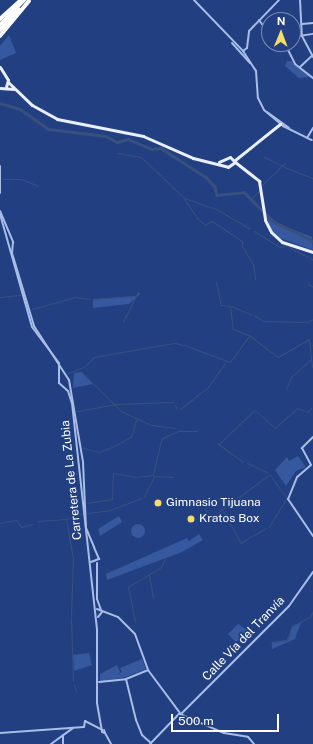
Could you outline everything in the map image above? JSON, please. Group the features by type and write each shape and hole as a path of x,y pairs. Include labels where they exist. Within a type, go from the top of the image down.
{"highway":[{"path":"0,19 21,0"},
{"path":"0,25 28,0"},
{"path":"0,30 28,0"},
{"path":"0,36 28,0"}],"main road":[{"path":"0,67 8,82 16,90 37,109 57,120 143,136 193,158 219,162 234,161 238,156 279,126 276,121"},
{"path":"0,76 5,76"},
{"path":"6,87 8,82"},
{"path":"0,88 6,87 16,90"},
{"path":"225,162 234,161 259,181 264,215 268,229 278,239 313,252"}],"street":[{"path":"242,52 248,45 249,31 279,0"},
{"path":"300,0 302,35 312,56 300,68"},
{"path":"194,1 253,65 261,103"},
{"path":"302,24 313,23"},
{"path":"302,35 313,34"},
{"path":"290,52 300,68 313,78"},
{"path":"258,87 258,98 266,111 276,121"},
{"path":"258,98 266,111 279,126 313,140"},
{"path":"308,137 313,128"},
{"path":"291,130 308,137"},
{"path":"0,166 0,193"},
{"path":"0,211 11,239 12,245 19,283 35,329 61,363 66,376 61,377 59,363 33,329 8,246 7,229 0,214"},
{"path":"7,240 11,239"},
{"path":"8,246 12,245"},
{"name":"Carretera de La Zubia","path":"66,376 82,450 86,530 99,554 97,563"},
{"name":"Carretera de La Zubia","path":"61,377 59,383 64,386 72,403 80,450 91,562"},
{"path":"64,386 68,384"},
{"path":"313,437 309,443 302,448 311,466 297,477 288,499 313,536"},
{"path":"89,551 94,547"},
{"path":"97,630 98,617 96,600 91,562 97,563 96,600 97,630 99,682 97,703 104,732 111,744"},
{"name":"Calle Vía del Tranvía","path":"151,743 289,606 313,572"},
{"path":"96,600 99,608 105,612"},
{"path":"97,609 118,617 135,634 148,670 181,714 224,733 248,737 254,744"},
{"path":"98,617 100,612 105,612"},
{"path":"99,682 126,679 148,670"},
{"path":"126,679 142,735 151,743"},
{"path":"0,734 73,728 85,726 85,721 104,732"},
{"path":"51,744 73,728"},
{"path":"62,735 65,740 63,744"}],"shaded area":[{"path":"9,35 16,53 0,60 0,46"},
{"path":"287,61 292,61 311,77 299,78 285,66"},
{"path":"265,211 276,223 312,237 313,250 277,237 271,230"},
{"path":"139,292 140,294 129,304 93,308 93,299 136,296"},
{"path":"82,372 93,384 73,388 74,373"},
{"path":"298,456 306,467 296,471 286,486 275,470 287,457 289,461"},
{"path":"119,516 122,522 100,536 98,529"},
{"path":"135,524 141,524 145,528 145,534 141,538 135,538 131,534 131,528"},
{"path":"199,534 203,540 182,552 107,580 106,574 187,538 189,541"},
{"path":"301,622 295,639 272,649 272,642 287,640 292,627"},
{"path":"238,624 250,632 236,642 228,634"},
{"path":"89,653 92,665 74,671 73,655"},
{"path":"142,659 146,669 126,677 100,682 100,674 117,665 120,672 117,675 122,672 120,668"}],"waterway":[{"path":"0,103 20,109 49,129 106,136 117,142 128,139 151,149 161,148 207,178 215,187 217,195 244,192 273,221 313,241"},
{"path":"118,153 141,157 184,198 216,209 250,229"},
{"path":"264,157 283,166"},
{"path":"262,185 285,163"},
{"path":"284,167 313,178"},
{"path":"3,179 21,179 38,186"},
{"path":"251,199 259,191"},
{"path":"183,197 197,218 205,225 212,221 242,241 242,245"},
{"path":"254,231 280,247 286,246"},
{"path":"242,246 253,264 255,279"},
{"path":"289,247 308,257"},
{"path":"216,282 221,305 230,306 233,329 250,336 278,357 309,339 312,367"},
{"path":"308,284 313,287"},
{"path":"0,297 20,295"},
{"path":"92,299 136,296 123,322"},
{"path":"32,309 75,297 90,299"},
{"path":"231,306 252,315"},
{"path":"254,315 263,321 306,322"},
{"path":"307,322 313,319"},
{"path":"184,345 230,362 249,336"},
{"path":"68,373 84,367 94,357 174,343"},
{"path":"175,343 183,345"},
{"path":"286,389 291,377 311,359"},
{"path":"180,409 208,387 225,363"},
{"path":"81,372 121,411 151,425 175,428"},
{"path":"77,411 116,404 173,402"},
{"path":"175,405 177,409"},
{"path":"255,410 275,428 297,408 308,412 311,408"},
{"path":"219,444 253,411"},
{"path":"83,448 99,452 131,437 136,420"},
{"path":"177,431 197,431"},
{"path":"136,477 153,475 161,439 176,432"},
{"path":"217,443 243,462"},
{"path":"247,463 268,473"},
{"path":"270,475 287,498 301,472"},
{"path":"87,503 112,499 113,473 135,477"},
{"path":"205,508 209,519 269,475"},
{"path":"144,496 154,476 173,477"},
{"path":"87,513 110,510 141,498"},
{"path":"269,527 286,499"},
{"path":"223,511 241,543 253,535"},
{"path":"37,521 66,519 83,513"},
{"path":"66,519 73,558 71,616"},
{"path":"0,523 16,520 21,527 33,524"},
{"path":"254,535 266,528"},
{"path":"135,622 128,587 161,567 165,559"},
{"path":"149,575 153,598"},
{"path":"271,643 287,640 292,626 310,617 313,611"},
{"path":"71,618 73,681"},
{"path":"74,684 76,692"}],"place":[{"name":"Gimnasio Tijuana","path":"158,503"},
{"name":"Kratos Box","path":"191,519"}]}
